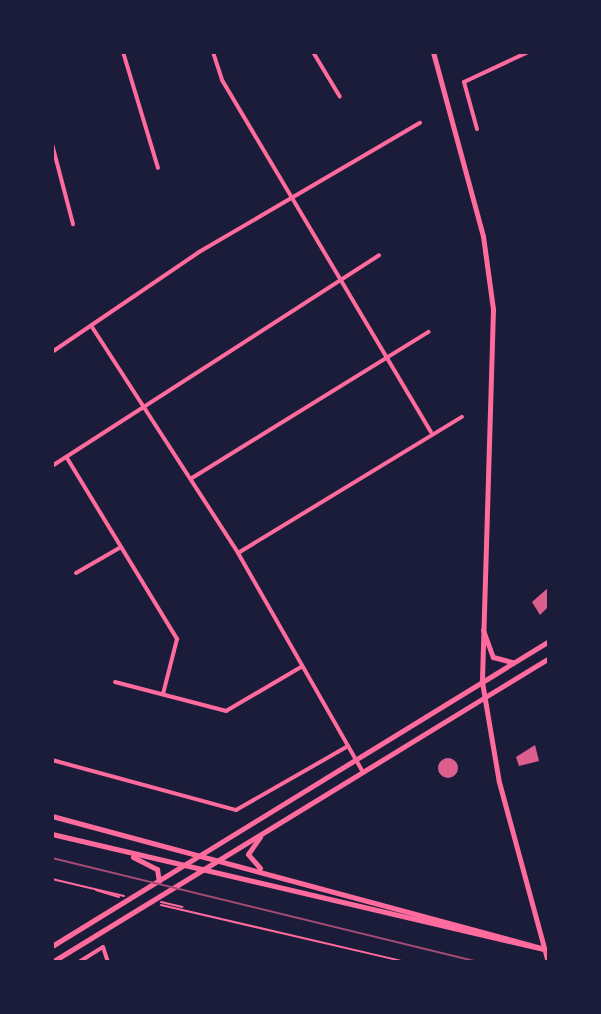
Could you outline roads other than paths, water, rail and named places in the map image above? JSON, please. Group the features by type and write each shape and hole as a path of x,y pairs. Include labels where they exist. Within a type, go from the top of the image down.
{"main road":[{"path":"433,52 483,236 493,309 495,435 481,620 482,682 499,782 548,962"},
{"path":"481,620 493,657 520,659"},
{"path":"52,946 549,641"},
{"path":"52,962 549,658"},
{"path":"52,816 547,950"},
{"path":"268,830 248,859 287,878"},
{"path":"52,834 528,951 547,950"},
{"path":"119,851 157,869 159,881"}],"street":[{"path":"123,52 158,168"},
{"path":"213,52 338,279 431,432"},
{"path":"313,52 340,97"},
{"path":"477,129 464,82 528,52"},
{"path":"52,352 199,252 294,202 420,123"},
{"path":"52,144 73,224"},
{"path":"52,466 379,255"},
{"path":"92,327 238,553 363,772"},
{"path":"191,478 428,332"},
{"path":"238,553 431,432 462,417"},
{"path":"67,458 177,639 163,694"},
{"path":"76,573 121,547"},
{"path":"115,682 226,711 301,667"},
{"path":"52,760 236,810 348,746"},
{"path":"79,962 103,947 108,962"}],"railway":[{"path":"52,858 479,962"}]}
